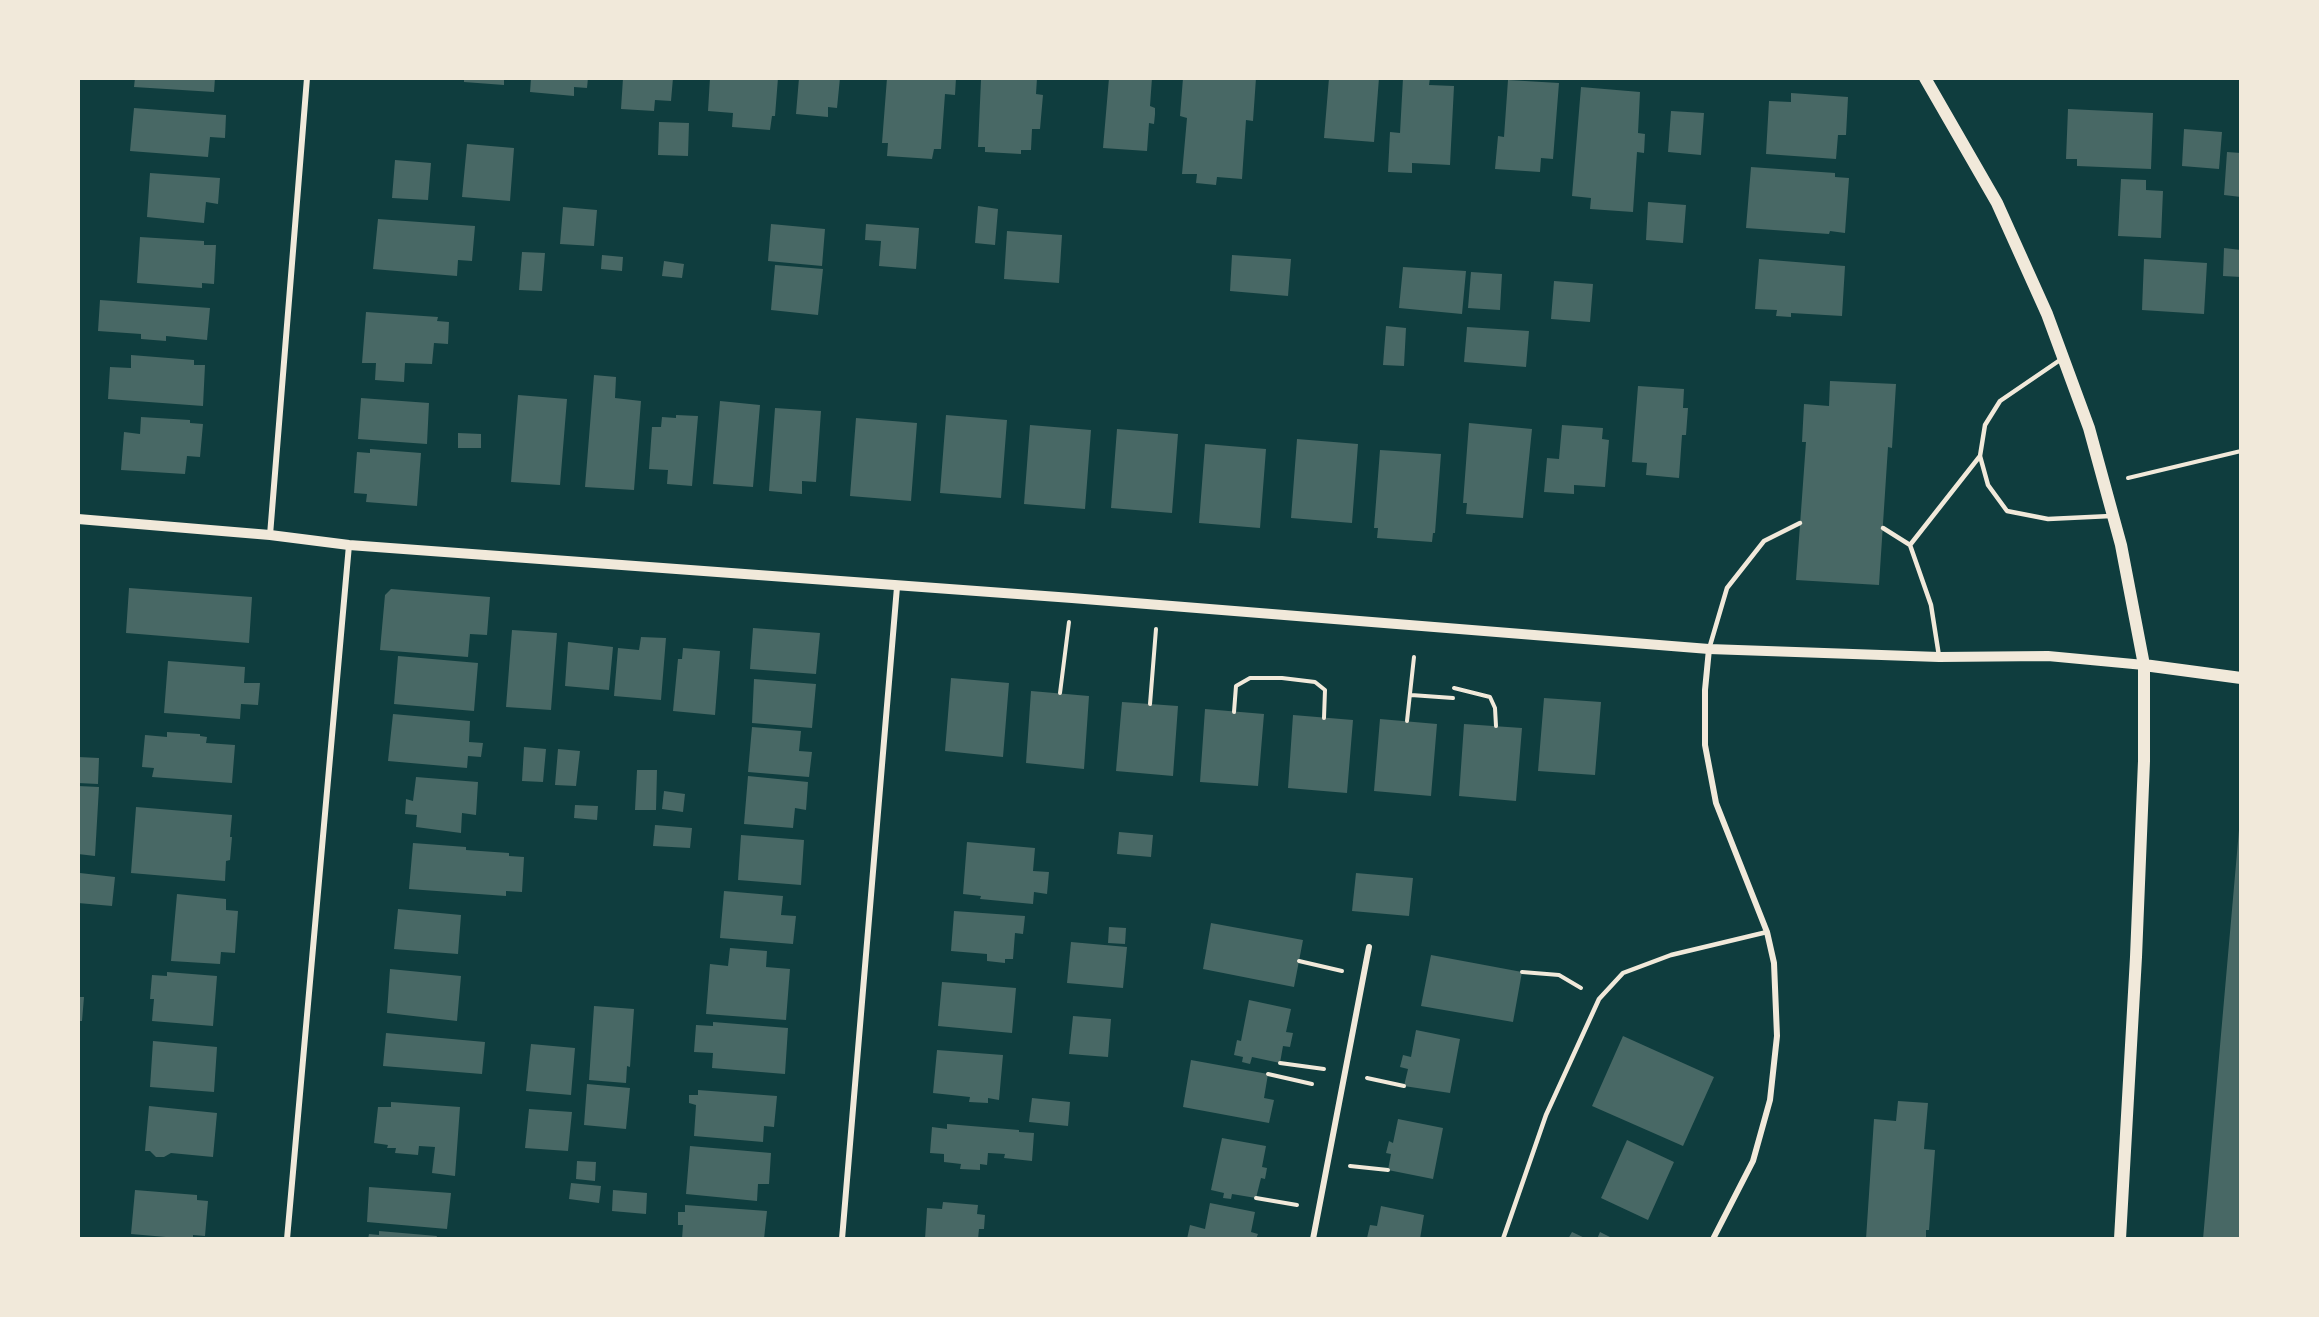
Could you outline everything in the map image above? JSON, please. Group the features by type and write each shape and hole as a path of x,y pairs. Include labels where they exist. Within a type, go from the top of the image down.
{"main road":[{"path":"1925,78 1997,203 2047,314 2089,428 2121,545 2144,665 2144,761 2136,957 2120,1239"},
{"path":"2144,665 2241,678"}],"street":[{"path":"270,535 306,78"},
{"path":"78,519 270,535 349,545 1072,598 1709,649 1939,657 2048,656 2144,665"},
{"path":"287,1239 349,545"},
{"path":"842,1239 897,586"},
{"path":"1709,649 1705,690 1705,745 1716,803 1767,932 1774,963 1777,1036 1770,1100 1753,1161 1713,1239"},
{"path":"1313,1239 1369,947"}],"lane":[{"path":"2063,358 2000,401 1985,425 1980,456 1988,485 2007,511 2048,519 2113,516"},
{"path":"1910,545 1980,456"},
{"path":"1709,649 1726,588 1764,541 1800,523"},
{"path":"1882,528 1910,545 1931,606 1939,657"},
{"path":"1503,1239 1546,1115 1599,999 1623,973 1671,955 1767,932"}],"path":[{"path":"2104,484 2241,451"},
{"path":"1060,693 1072,598"},
{"path":"1150,704 1159,605"},
{"path":"1407,721 1414,657"},
{"path":"1233,712 1236,686 1250,678 1282,678 1315,682 1325,690 1324,718"},
{"path":"1454,688 1490,697 1495,708 1496,726"},
{"path":"1411,695 1454,698"},
{"path":"1299,961 1363,976"},
{"path":"1522,972 1559,975 1599,999"},
{"path":"1280,1063 1316,1067 1404,1086"},
{"path":"1268,1074 1312,1084"},
{"path":"1328,1164 1388,1170"},
{"path":"1256,1198 1319,1208"}],"building":[{"path":"135,78 215,78 214,92 134,87"},
{"path":"464,78 504,78 504,85 464,82"},
{"path":"531,78 588,78 587,88 574,87 574,96 530,92"},
{"path":"623,78 673,78 671,101 655,100 654,111 621,109"},
{"path":"710,78 778,78 775,116 772,116 770,130 732,127 733,113 708,111"},
{"path":"799,78 840,78 837,108 828,107 828,117 796,114"},
{"path":"887,78 956,78 955,95 945,94 941,149 934,149 932,159 887,156 888,143 882,143"},
{"path":"974,78 1037,78 1036,94 1043,95 1040,129 1032,129 1031,150 1021,150 1021,154 985,152 985,147 978,147 981,80"},
{"path":"1109,78 1152,78 1150,106 1155,108 1155,114 1154,124 1149,123 1147,151 1103,148"},
{"path":"1183,78 1256,78 1253,121 1246,120 1242,179 1217,177 1216,185 1196,183 1197,174 1182,174 1187,118 1180,116"},
{"path":"1329,78 1379,78 1374,142 1324,138"},
{"path":"1403,78 1430,78 1429,85 1454,86 1450,165 1412,163 1412,173 1388,172 1390,132 1400,133"},
{"path":"1508,80 1559,83 1553,159 1541,158 1540,172 1495,169 1498,136 1504,137"},
{"path":"1581,87 1640,92 1638,133 1645,134 1644,153 1637,152 1633,212 1590,209 1591,198 1572,196"},
{"path":"1791,93 1848,97 1846,135 1838,135 1836,159 1766,154 1769,101 1791,102"},
{"path":"134,108 226,115 225,138 210,137 208,157 130,151"},
{"path":"2068,109 2153,113 2151,169 2077,166 2077,159 2066,159"},
{"path":"1671,111 1704,113 1701,155 1668,152"},
{"path":"659,122 689,123 688,156 658,155"},
{"path":"2184,129 2222,132 2219,169 2182,166"},
{"path":"467,144 514,148 510,201 462,197"},
{"path":"2227,152 2241,153 2241,197 2224,195"},
{"path":"395,160 431,163 428,200 392,198"},
{"path":"1751,167 1835,173 1835,177 1849,178 1845,233 1830,231 1829,234 1746,228"},
{"path":"150,173 220,178 218,204 206,202 204,223 147,217"},
{"path":"2121,179 2146,180 2146,190 2163,191 2161,238 2118,236"},
{"path":"1648,202 1686,205 1683,243 1646,240"},
{"path":"978,206 998,209 995,245 975,243"},
{"path":"563,207 597,210 594,246 560,244"},
{"path":"378,219 475,226 472,261 458,260 457,276 373,269"},
{"path":"771,224 825,229 822,266 768,261"},
{"path":"866,224 919,228 916,269 879,266 881,241 865,240"},
{"path":"1007,231 1062,235 1059,283 1004,279"},
{"path":"140,237 204,241 204,245 216,245 214,284 202,283 202,288 137,283"},
{"path":"2224,248 2241,250 2241,277 2223,276"},
{"path":"522,252 545,253 542,291 519,290"},
{"path":"602,255 623,257 622,271 601,269"},
{"path":"1232,255 1291,259 1288,296 1230,291"},
{"path":"1759,259 1845,266 1842,316 1791,313 1791,317 1776,316 1777,310 1755,309"},
{"path":"2144,259 2207,263 2204,314 2142,310"},
{"path":"664,261 684,264 682,278 662,276"},
{"path":"775,265 823,269 818,315 771,310"},
{"path":"1403,267 1466,271 1462,314 1399,308"},
{"path":"1471,272 1502,274 1500,310 1468,308"},
{"path":"1554,281 1593,284 1590,322 1551,319"},
{"path":"100,300 210,308 207,340 166,336 166,341 141,339 141,334 98,331"},
{"path":"366,312 438,317 437,321 449,322 448,344 434,343 432,364 405,363 404,382 375,380 376,363 362,363"},
{"path":"1386,326 1406,328 1404,366 1383,365"},
{"path":"1467,327 1529,331 1526,367 1464,362"},
{"path":"131,355 194,360 194,365 205,365 203,406 108,399 110,367 131,368"},
{"path":"594,375 616,377 615,398 641,401 634,490 585,487"},
{"path":"1830,381 1896,384 1892,448 1888,447 1879,585 1796,580 1806,442 1802,442 1804,404 1829,406"},
{"path":"1638,386 1684,389 1683,408 1688,408 1686,435 1682,435 1679,478 1646,475 1647,463 1632,462"},
{"path":"518,395 567,399 560,485 511,482"},
{"path":"361,398 429,403 427,444 358,439"},
{"path":"720,401 760,405 753,487 713,484"},
{"path":"775,408 821,411 816,482 802,481 802,494 769,491"},
{"path":"676,415 698,416 692,486 667,484 668,470 649,469 652,427 661,427 662,417 676,418"},
{"path":"946,415 1007,420 1001,498 940,493"},
{"path":"141,417 190,420 190,423 203,424 200,457 187,456 185,474 121,470 124,432 140,434"},
{"path":"856,418 917,423 911,501 850,496"},
{"path":"1469,423 1532,429 1523,518 1466,514 1467,503 1463,503"},
{"path":"1030,425 1091,430 1085,509 1024,504"},
{"path":"1562,425 1603,428 1602,439 1609,440 1605,487 1574,485 1574,494 1544,492 1547,458 1559,459"},
{"path":"1117,429 1178,434 1172,513 1111,508"},
{"path":"458,433 481,434 481,448 458,448"},
{"path":"1297,439 1358,444 1352,523 1291,518"},
{"path":"1205,444 1266,449 1260,528 1199,523"},
{"path":"370,449 421,453 417,506 366,502 367,494 354,493 357,452 370,453"},
{"path":"1380,450 1441,454 1435,533 1433,533 1432,542 1377,538 1378,528 1374,528"},
{"path":"129,588 252,597 249,643 126,633"},
{"path":"391,589 490,597 487,635 470,634 468,657 380,650 385,595"},
{"path":"753,628 820,633 816,674 750,669"},
{"path":"512,630 557,633 551,710 506,707"},
{"path":"641,637 666,638 661,700 614,696 618,648 639,650"},
{"path":"568,642 613,647 609,690 565,686"},
{"path":"683,648 720,651 715,715 673,711 678,659 682,659"},
{"path":"398,656 478,663 474,711 394,704"},
{"path":"168,661 245,667 244,683 260,683 258,705 241,704 240,719 164,713"},
{"path":"951,678 1009,683 1003,757 945,751"},
{"path":"754,679 816,684 812,728 752,723"},
{"path":"1031,691 1089,696 1084,769 1026,763"},
{"path":"1544,698 1601,702 1595,775 1538,771"},
{"path":"1122,702 1178,706 1173,776 1116,771"},
{"path":"1205,709 1264,714 1258,786 1200,782"},
{"path":"393,714 470,721 469,742 483,743 481,757 468,756 467,768 388,761"},
{"path":"1293,715 1353,720 1347,793 1288,788"},
{"path":"1380,719 1437,724 1431,796 1374,791"},
{"path":"1464,724 1522,728 1516,801 1459,796"},
{"path":"752,727 801,731 799,751 812,752 809,777 748,772"},
{"path":"167,732 200,734 200,736 207,737 206,743 235,745 232,783 152,777 154,768 142,767 145,735 167,737"},
{"path":"524,747 546,749 543,782 522,781"},
{"path":"558,749 580,751 576,786 555,785"},
{"path":"78,757 99,758 98,784 78,783"},
{"path":"637,770 657,770 656,810 635,810"},
{"path":"748,776 808,782 806,810 795,808 793,828 744,824"},
{"path":"416,777 478,782 476,815 462,813 461,833 416,827 417,815 405,814 406,799 413,801"},
{"path":"78,786 99,787 95,856 78,854"},
{"path":"664,791 685,794 683,812 662,809"},
{"path":"575,805 598,806 597,820 574,818"},
{"path":"136,807 232,815 230,860 226,861 225,881 131,873"},
{"path":"655,825 692,828 690,848 653,846"},
{"path":"2239,830 2241,830 2241,1239 2203,1239"},
{"path":"1119,832 1153,835 1151,857 1117,854"},
{"path":"741,835 804,840 801,885 738,880"},
{"path":"967,842 1035,848 1033,871 1049,872 1047,894 1034,892 1033,904 980,899 981,896 963,894"},
{"path":"413,843 466,847 466,850 509,853 509,856 524,857 522,892 506,891 506,896 409,889"},
{"path":"80,873 115,877 112,906 78,903"},
{"path":"1356,873 1413,878 1409,916 1352,911"},
{"path":"724,891 783,896 781,915 796,916 793,944 720,938"},
{"path":"177,894 226,899 226,910 238,911 235,953 221,952 220,964 171,961"},
{"path":"398,909 461,915 458,954 394,949"},
{"path":"954,911 1025,916 1023,934 1015,933 1013,959 1005,959 1005,963 987,961 987,954 951,951"},
{"path":"1211,923 1303,940 1294,987 1203,969"},
{"path":"1109,927 1126,928 1125,944 1108,943"},
{"path":"1071,942 1127,947 1123,988 1067,983"},
{"path":"730,948 767,951 766,967 790,969 786,1020 706,1014 710,964 728,966"},
{"path":"1431,955 1522,972 1513,1022 1421,1006"},
{"path":"390,969 461,976 457,1021 387,1013"},
{"path":"167,972 217,976 213,1026 152,1021 154,999 150,999 152,975 167,976"},
{"path":"942,982 1016,988 1012,1033 938,1026"},
{"path":"78,997 84,997 82,1021 78,1021"},
{"path":"1249,1000 1291,1009 1286,1032 1293,1033 1290,1047 1283,1046 1280,1063 1252,1057 1250,1064 1242,1062 1243,1057 1234,1055 1237,1040 1241,1041"},
{"path":"594,1006 634,1009 630,1067 627,1066 626,1083 589,1080"},
{"path":"1073,1016 1111,1019 1108,1057 1069,1054"},
{"path":"713,1022 788,1028 785,1074 712,1068 713,1053 694,1052 696,1025 713,1026"},
{"path":"1416,1030 1460,1039 1450,1093 1404,1086 1408,1069 1400,1067 1403,1055 1411,1057"},
{"path":"386,1033 485,1042 482,1074 383,1066"},
{"path":"1623,1036 1714,1077 1683,1146 1592,1106"},
{"path":"153,1041 217,1047 214,1092 150,1087"},
{"path":"531,1044 575,1048 571,1095 526,1091"},
{"path":"937,1050 1003,1055 999,1100 988,1098 988,1103 969,1102 970,1097 933,1093"},
{"path":"1191,1060 1268,1074 1264,1098 1274,1100 1269,1123 1183,1107"},
{"path":"587,1084 630,1088 626,1129 584,1125"},
{"path":"698,1090 777,1096 774,1127 764,1126 763,1142 694,1136 696,1105 689,1103 689,1095 698,1095"},
{"path":"1032,1098 1070,1102 1068,1126 1029,1122"},
{"path":"1898,1101 1928,1103 1924,1149 1935,1150 1929,1230 1926,1230 1926,1239 1866,1239 1874,1119 1896,1121"},
{"path":"391,1102 460,1107 455,1176 432,1173 435,1147 419,1146 418,1155 395,1153 396,1148 387,1148 388,1145 374,1143 378,1107 391,1107"},
{"path":"149,1106 217,1113 213,1157 171,1153 164,1157 156,1157 150,1151 145,1151"},
{"path":"529,1109 572,1112 568,1151 525,1148"},
{"path":"1398,1119 1443,1128 1433,1179 1388,1170 1391,1154 1386,1153 1389,1141 1393,1143"},
{"path":"947,1124 1034,1133 1032,1161 1004,1158 1005,1154 988,1153 987,1165 980,1164 980,1170 960,1169 961,1164 944,1162 944,1154 930,1153 932,1127 947,1129"},
{"path":"1222,1138 1266,1146 1262,1167 1267,1168 1265,1179 1261,1178 1256,1198 1232,1194 1231,1199 1223,1198 1224,1193 1211,1190"},
{"path":"1627,1140 1674,1162 1648,1220 1601,1198"},
{"path":"690,1146 771,1153 769,1184 758,1184 757,1201 686,1194"},
{"path":"577,1161 596,1162 595,1181 576,1179"},
{"path":"571,1183 601,1186 599,1203 569,1199"},
{"path":"369,1187 451,1193 447,1229 367,1222"},
{"path":"135,1190 197,1195 197,1200 208,1201 205,1236 193,1235 193,1239 189,1239 131,1234"},
{"path":"613,1190 647,1193 646,1214 612,1211"},
{"path":"943,1202 978,1205 977,1214 985,1215 984,1229 979,1229 978,1239 925,1239 927,1208 942,1209"},
{"path":"1210,1203 1255,1212 1251,1232 1258,1234 1256,1239 1187,1239 1190,1225 1205,1229"},
{"path":"685,1205 767,1211 764,1239 682,1239 683,1225 678,1225 678,1212 685,1212"},
{"path":"1381,1206 1424,1215 1420,1239 1367,1238 1370,1225 1377,1226"},
{"path":"379,1231 437,1236 436,1239 368,1239 369,1234 379,1235"},
{"path":"1572,1232 1587,1239 1568,1239"},
{"path":"1600,1232 1614,1239 1597,1239"}]}
